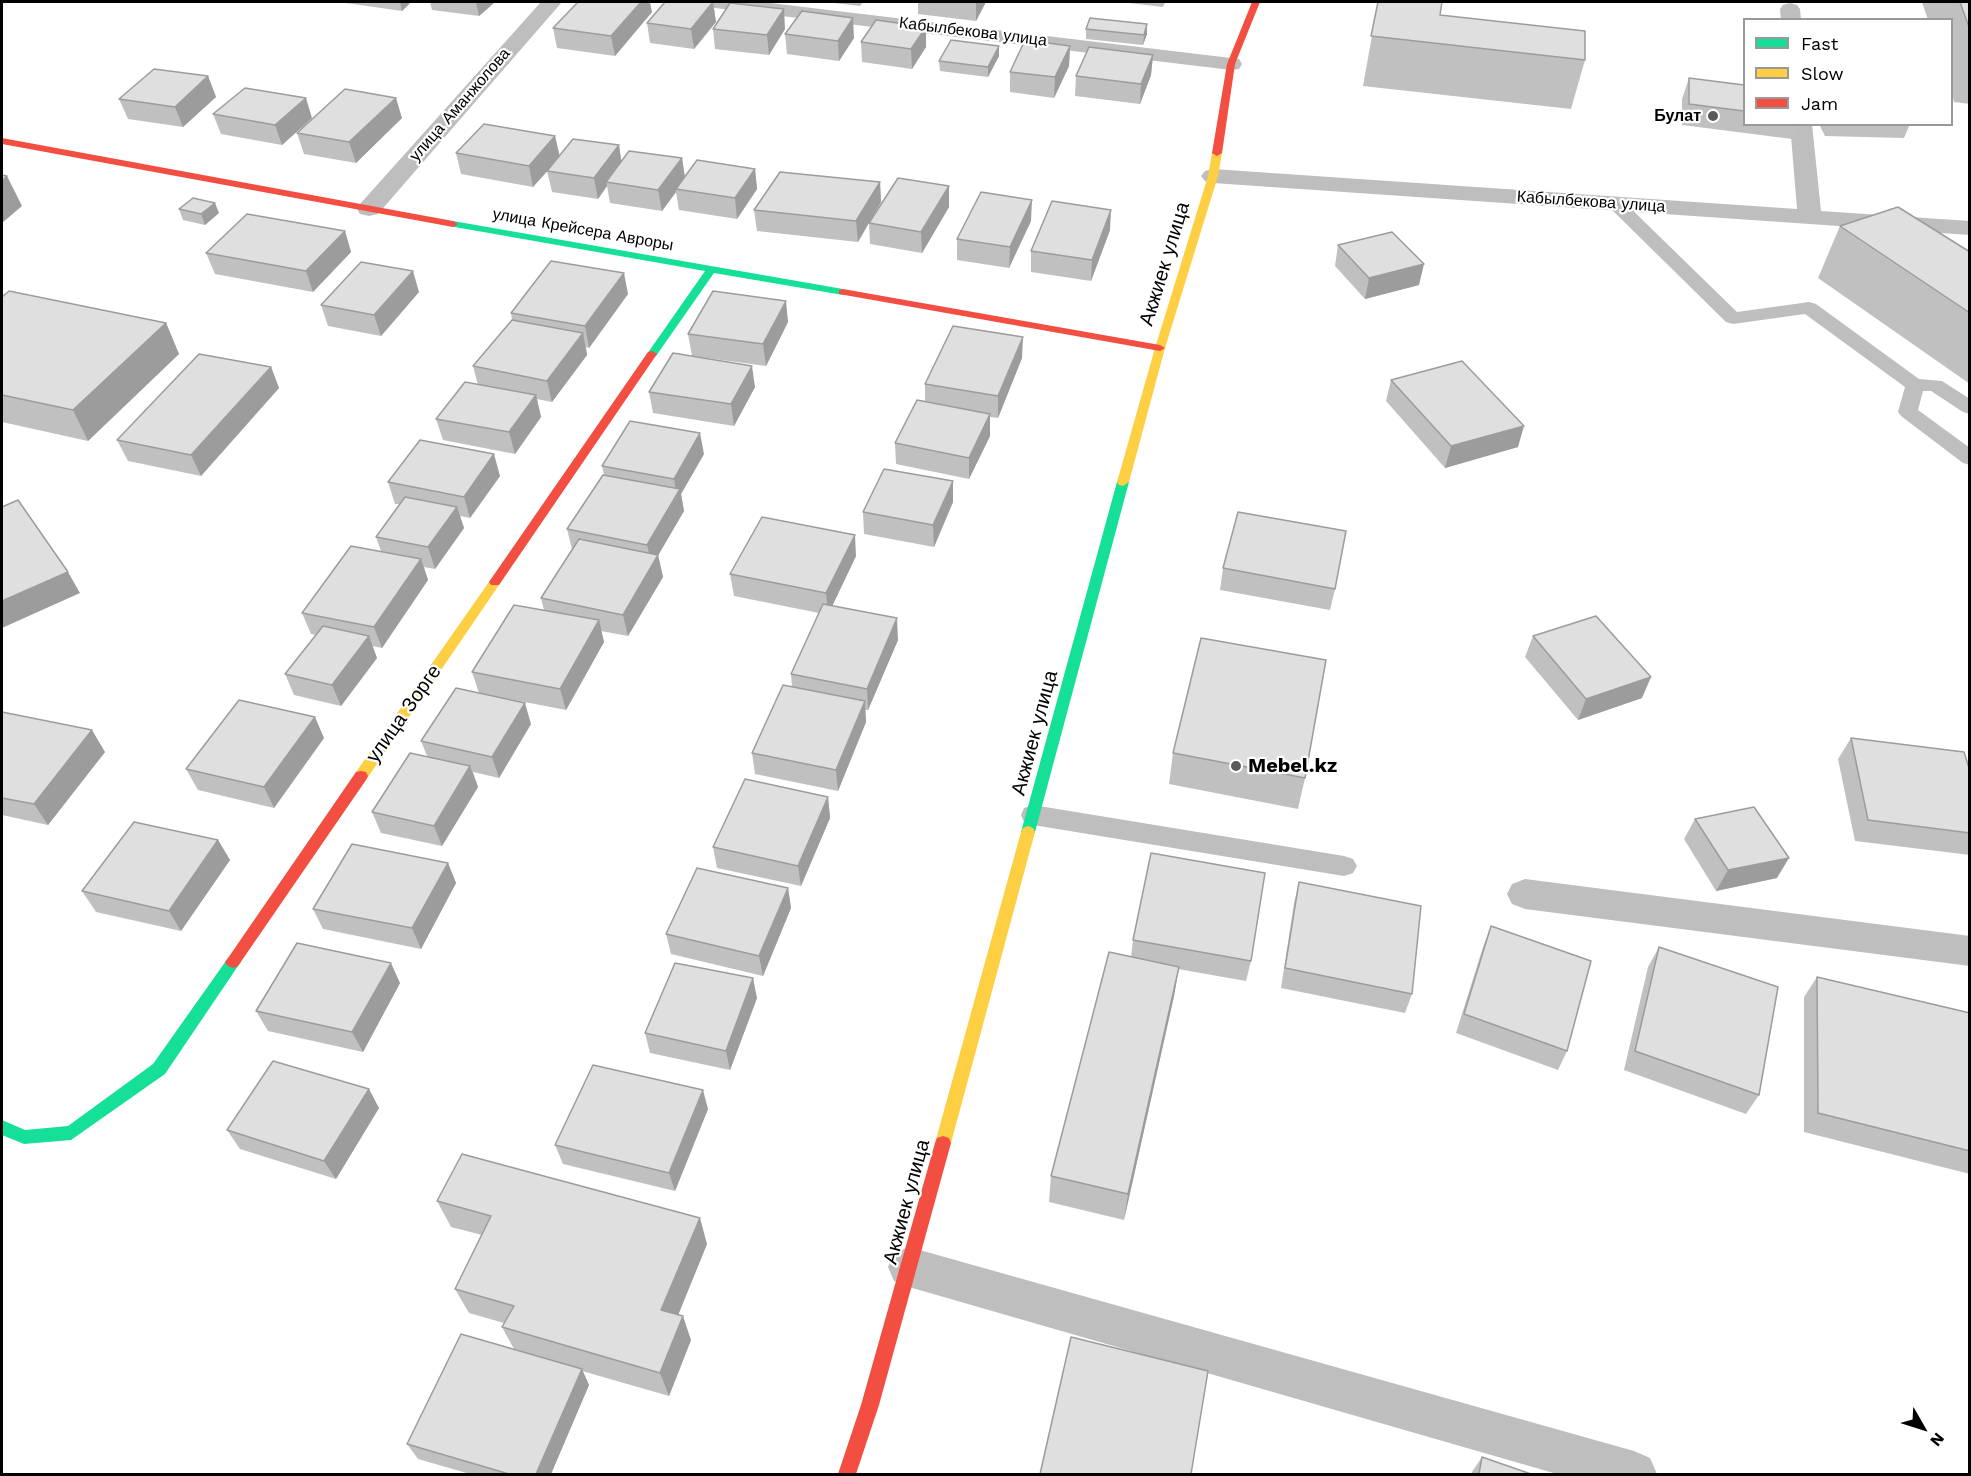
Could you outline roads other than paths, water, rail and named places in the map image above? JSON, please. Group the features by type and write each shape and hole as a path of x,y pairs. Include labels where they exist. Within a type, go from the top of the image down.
{"street":[{"name":"улица Аманжолова","path":"369,209 552,2"},
{"name":"Кабылбекова улица","path":"715,2 1232,64"},
{"path":"875,21 887,2"},
{"name":"Акжиек улица","path":"847,1474 870,1405 909,1267 1160,348 1213,176 1232,64 1256,2"},
{"path":"1801,126 1810,217"},
{"name":"улица Крейсера Авроры","path":"2,141 369,209 1160,348"},
{"name":"Кабылбекова улица","path":"1213,176 1970,228"},
{"name":"улица Зорге","path":"2,1127 24,1137 70,1133 159,1069 711,269"},
{"path":"1525,894 1970,951"},
{"path":"909,1267 1634,1474"}],"lane":[{"path":"1616,204 1733,318 1809,308 1914,385 1935,385 1970,408"},
{"path":"1914,385 1908,412 1970,458"},
{"path":"1032,815 1344,866"}],"place":[{"name":"Булат","path":"1713,116"},
{"name":"Mebel.kz","path":"1236,766"}]}
